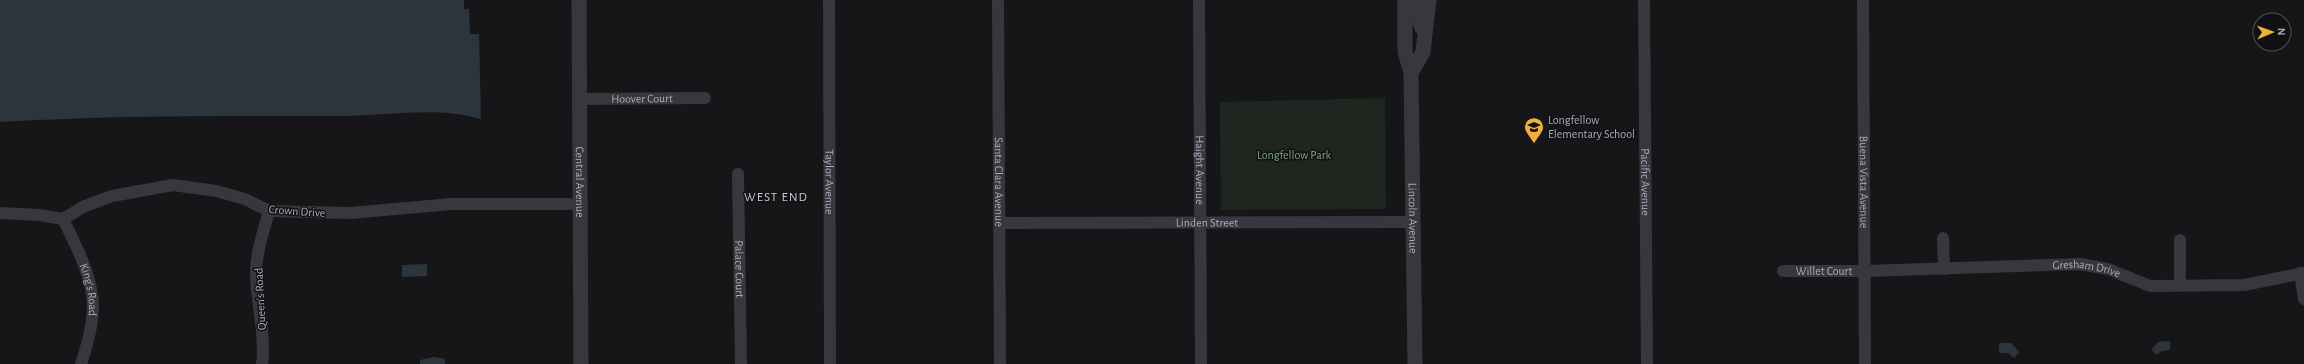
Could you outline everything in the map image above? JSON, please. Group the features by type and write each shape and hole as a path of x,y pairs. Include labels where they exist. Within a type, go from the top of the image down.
{"street":[{"name":"Central Avenue","path":"579,0 581,364"},
{"name":"Taylor Avenue","path":"828,0 830,364"},
{"name":"Santa Clara Avenue","path":"998,0 1000,364"},
{"name":"Haight Avenue","path":"1200,0 1201,364"},
{"name":"Lincoln Avenue","path":"1405,0 1405,52 1411,73 1415,364"},
{"path":"1417,0 1417,14 1424,32"},
{"path":"1411,73 1423,52 1424,32 1429,0"},
{"name":"Pacific Avenue","path":"1644,0 1647,364"},
{"name":"Buena Vista Avenue","path":"1863,0 1865,364"},
{"name":"Hoover Court","path":"579,99 705,98"},
{"name":"Palace Court","path":"738,174 741,364"},
{"name":"Crown Drive","path":"63,219 85,206 112,196 173,185 216,190 245,199 269,211 350,213 452,204 580,204"},
{"name":"Queen's Road","path":"262,364 264,351 259,315 256,270 269,211"},
{"path":"0,213 39,215 63,219"},
{"name":"King's Road","path":"63,219 84,264 93,306 87,343 81,364"},
{"name":"Linden Street","path":"999,223 1414,222"},
{"path":"1943,238 1944,269"},
{"path":"2180,240 2180,286"},
{"name":"Gresham Drive","path":"1865,271 2080,264 2108,269 2150,286 2244,285 2302,273"},
{"name":"Willet Court","path":"1783,271 1865,271"},
{"path":"2302,273 2304,299"}],"green space":[{"name":"Longfellow Park","path":"1385,98 1386,209 1221,210 1220,102"}],"shaded area":[{"path":"0,0 464,0 464,9 469,9 470,34 479,34 481,119 464,115 430,112 360,116 128,117 0,122"},
{"path":"427,264 427,276 402,277 402,265"},
{"path":"2170,341 2170,350 2162,351 2157,355 2151,350 2158,342"},
{"path":"1999,343 2011,343 2019,352 2014,358 2008,353 1999,353"},
{"path":"434,357 445,359 445,364 420,364 420,360"}],"place":[{"name":"Longfellow Elementary School","path":"1534,144"}],"district":[{"name":"WEST END","path":"776,196"}]}
